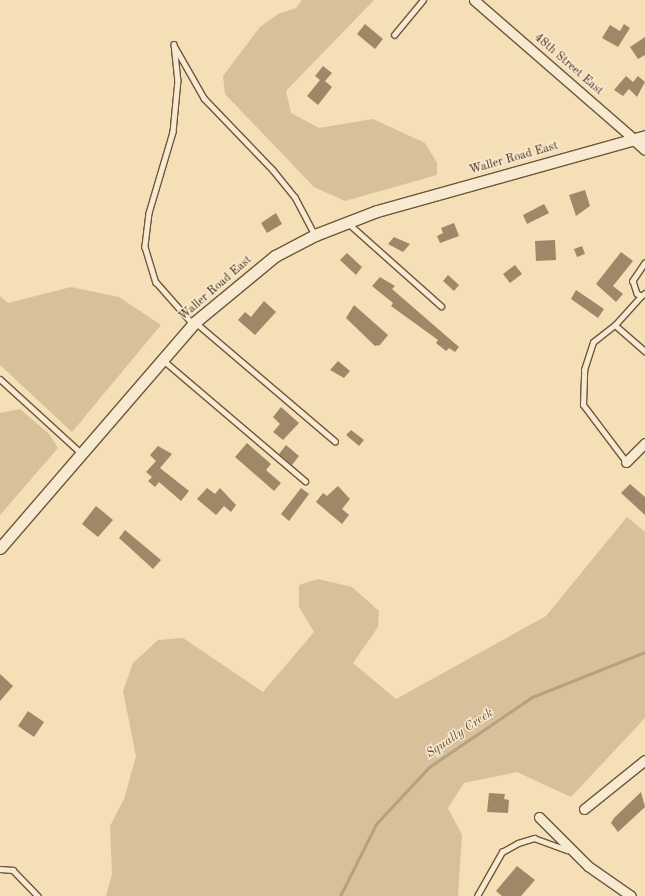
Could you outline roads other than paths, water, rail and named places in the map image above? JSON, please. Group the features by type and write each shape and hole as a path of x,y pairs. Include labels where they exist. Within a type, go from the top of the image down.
{"street":[{"name":"48th Street East","path":"474,0 645,149"},
{"name":"Waller Road East","path":"0,548 161,359 194,323 259,268 315,235 347,222 645,136"},
{"path":"626,462 645,443"},
{"path":"584,810 645,760"},
{"path":"539,817 579,857 631,896"}],"lane":[{"path":"394,35 423,0"},
{"path":"315,235 295,197 273,170 204,98 174,44 178,80 173,132 149,213 145,247 156,282 194,323 335,441"},
{"path":"347,222 441,306"},
{"path":"626,462 583,405 588,352 603,331 615,325 643,294 633,288 633,281 645,263"},
{"path":"615,325 645,351"},
{"path":"161,359 305,480"},
{"path":"0,379 81,453"},
{"path":"477,896 502,852 518,843 534,838 555,843 579,857"},
{"path":"0,869 13,870 38,896"}],"waterway":[{"name":"Squally Creek","path":"340,896 376,824 429,767 532,697 645,652"}]}
